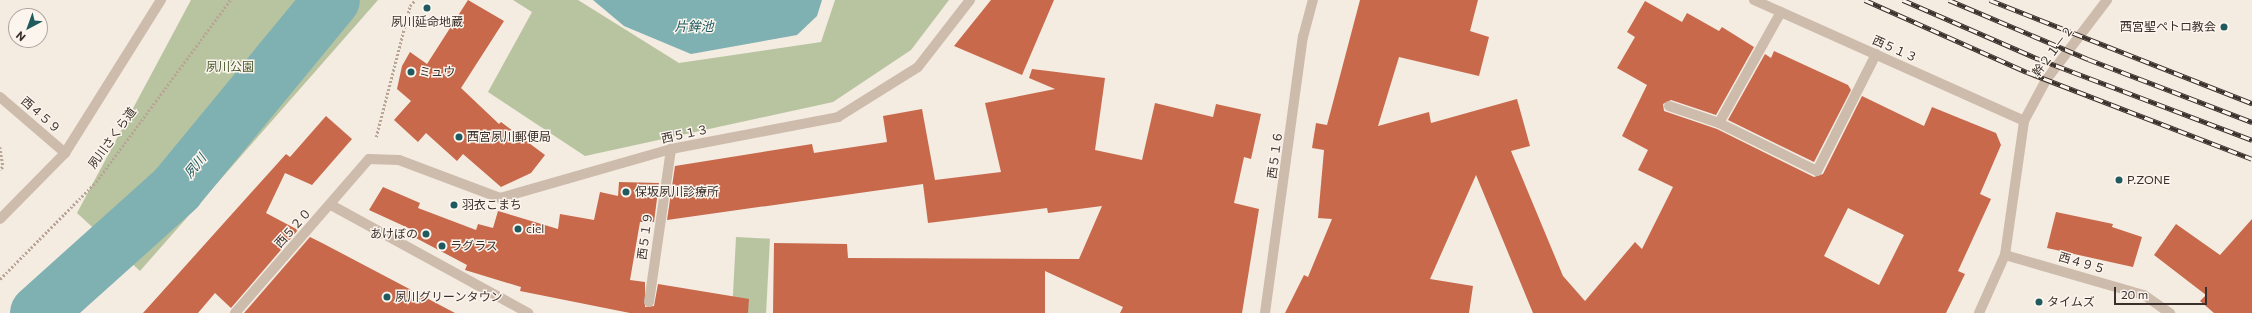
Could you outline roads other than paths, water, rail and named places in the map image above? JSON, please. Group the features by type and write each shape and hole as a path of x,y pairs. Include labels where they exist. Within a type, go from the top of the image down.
{"street":[{"path":"0,219 65,153 161,0"},
{"name":"西５１３","path":"369,159 398,160 500,198 671,149 838,117 918,67 970,0"},
{"name":"西５１６","path":"1264,313 1304,37 1313,0"},
{"name":"西５１３","path":"1754,0 2024,121"},
{"name":"幹２１－２","path":"2024,121 2046,80 2107,0"},
{"path":"1718,123 1781,12"},
{"path":"1669,106 1718,123 1817,171 1876,54"},
{"name":"西４５９","path":"0,97 65,153"},
{"path":"1979,313 2005,255 2024,121"},
{"name":"西５１９","path":"649,302 671,149"},
{"name":"西５２０","path":"235,313 332,205 369,159"},
{"path":"332,205 528,313"},
{"name":"西４９５","path":"2005,255 2144,295 2170,313"}],"water":[{"name":"片鉾池","path":"593,0 822,0 817,16 797,35 691,54 624,26"}],"waterway":[{"name":"夙川","path":"38,313 176,189 332,0"}],"railway":[{"path":"1865,0 2027,72 2252,159"},
{"path":"1903,0 2039,59 2252,140"},
{"path":"1949,0 2088,59 2252,122"},
{"path":"1990,0 2252,103"}],"place":[{"name":"夙川延命地蔵","path":"427,8"},
{"name":"西宮聖ペトロ教会","path":"2224,27"},
{"name":"ミュウ","path":"411,72"},
{"name":"西宮夙川郵便局","path":"459,137"},
{"name":"P.ZONE","path":"2119,180"},
{"name":"保坂夙川診療所","path":"626,192"},
{"name":"羽衣こまち","path":"454,205"},
{"name":"ciel","path":"518,229"},
{"name":"あけぼの","path":"426,234"},
{"name":"ラグラス","path":"442,246"},
{"name":"夙川グリーンタウン","path":"387,297"},
{"name":"タイムズ","path":"2039,302"}],"park label":[{"name":"夙川公園","path":"230,67"}]}
